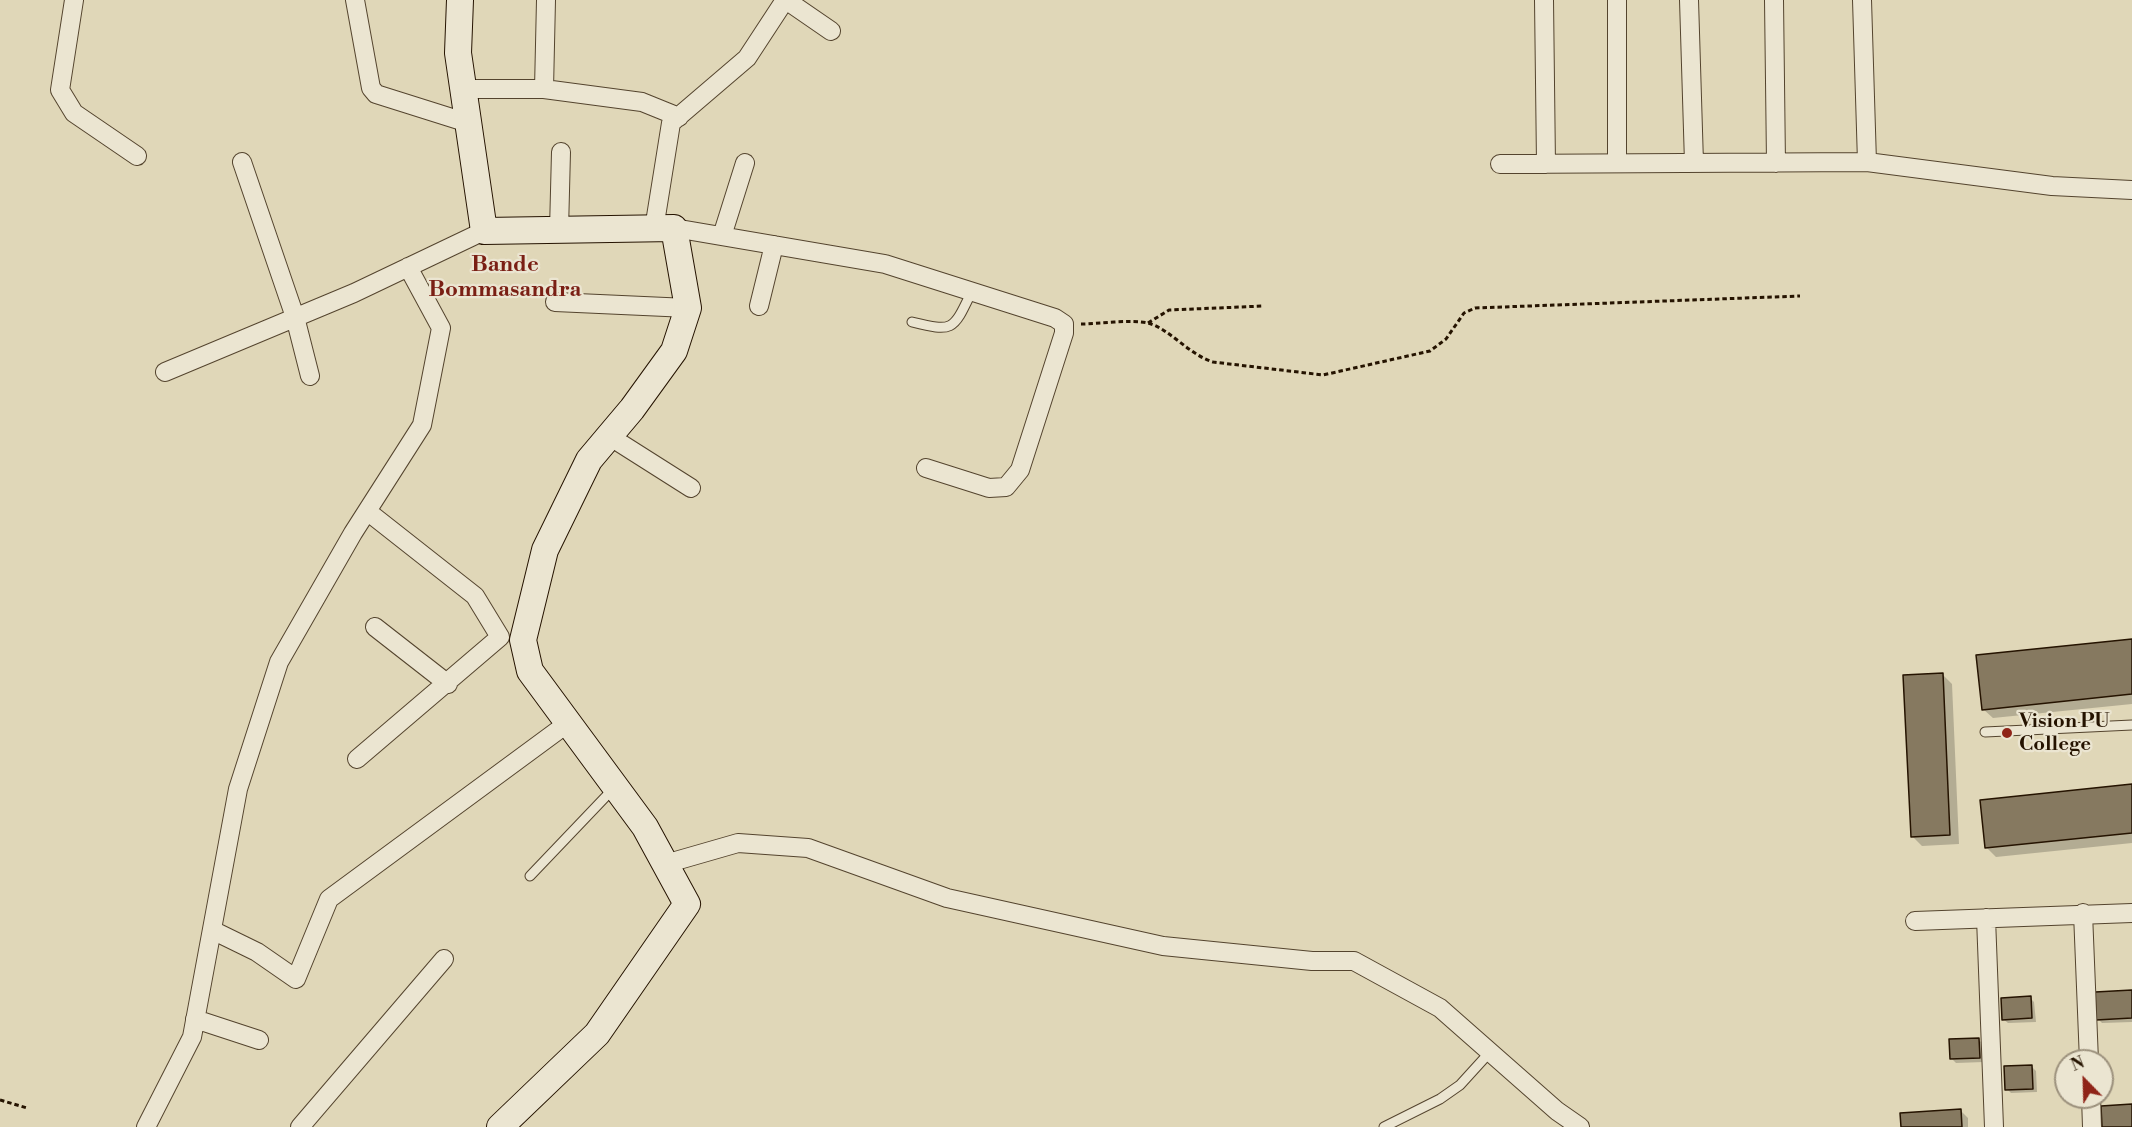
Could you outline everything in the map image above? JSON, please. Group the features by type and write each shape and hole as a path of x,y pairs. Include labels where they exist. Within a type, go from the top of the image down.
{"street":[{"path":"74,0 60,90 74,113 137,156"},
{"path":"355,0 371,87 376,94 468,123"},
{"path":"460,0 458,53 484,231"},
{"path":"544,89 546,0"},
{"path":"357,759 448,684 511,639 545,550 589,460 674,351 688,308 664,228 668,140 671,123 747,58 786,0 831,31"},
{"path":"1544,0 1545,164"},
{"path":"1617,0 1617,163"},
{"path":"1689,0 1694,163"},
{"path":"1774,0 1776,162"},
{"path":"1862,0 1868,162"},
{"path":"463,89 544,89 642,102 679,117"},
{"path":"559,230 561,152"},
{"path":"242,162 295,317 310,376"},
{"path":"1500,164 1868,162 2052,186 2132,190"},
{"path":"723,236 745,163"},
{"path":"165,372 295,317 484,231 664,228 885,264 1054,318 1064,324 1064,333 1020,470 1006,487 988,488 926,468"},
{"path":"759,306 774,245"},
{"path":"146,1127 192,1037 238,789 279,662 368,511 422,425 441,328 408,267"},
{"path":"555,302 688,308"},
{"path":"609,436 691,488"},
{"path":"368,511 475,596 511,639 530,671 645,827 687,904 597,1034 500,1127"},
{"path":"375,627 448,684"},
{"path":"212,930 257,952 296,979 329,899 568,723"},
{"path":"665,864 738,843 808,848 947,898 1163,946 1312,961 1354,961 1440,1008 1580,1127"},
{"path":"2083,913 2089,1049"},
{"path":"1915,921 2083,913 2132,913"},
{"path":"1986,918 1994,1127"},
{"path":"300,1127 444,959"},
{"path":"195,1019 259,1040"},
{"path":"2091,1109 2092,1127"}],"lane":[{"path":"912,322 939,329 950,327 959,318 970,293"},
{"path":"1985,732 2132,726"},
{"path":"530,876 615,787"},
{"path":"1384,1127 1440,1100 1460,1085 1490,1052"}],"path":[{"path":"1064,324 1148,323 1168,334 1196,356 1213,362 1323,375 1430,351 1446,339 1464,313 1474,308 1800,296"},
{"path":"1148,323 1170,310 1264,306"},
{"path":"0,1100 27,1108"}],"building":[{"path":"2132,639 2132,694 1982,710 1976,655"},
{"path":"1943,673 1950,835 1911,837 1903,675"},
{"path":"2132,784 2132,833 1985,848 1980,800"},
{"path":"2132,990 2132,1018 2096,1020 2095,992"},
{"path":"2031,996 2032,1018 2002,1020 2001,998"},
{"path":"1979,1038 1980,1058 1950,1059 1949,1039"},
{"path":"2032,1065 2033,1089 2005,1090 2004,1066"},
{"path":"2132,1104 2132,1127 2102,1127 2101,1109 2114,1109 2114,1105"},
{"path":"1961,1109 1962,1127 1901,1127 1900,1113"}],"place":[{"name":"Vision PU College","path":"2007,733"}],"district":[{"name":"Bande Bommasandra","path":"505,278"}]}
